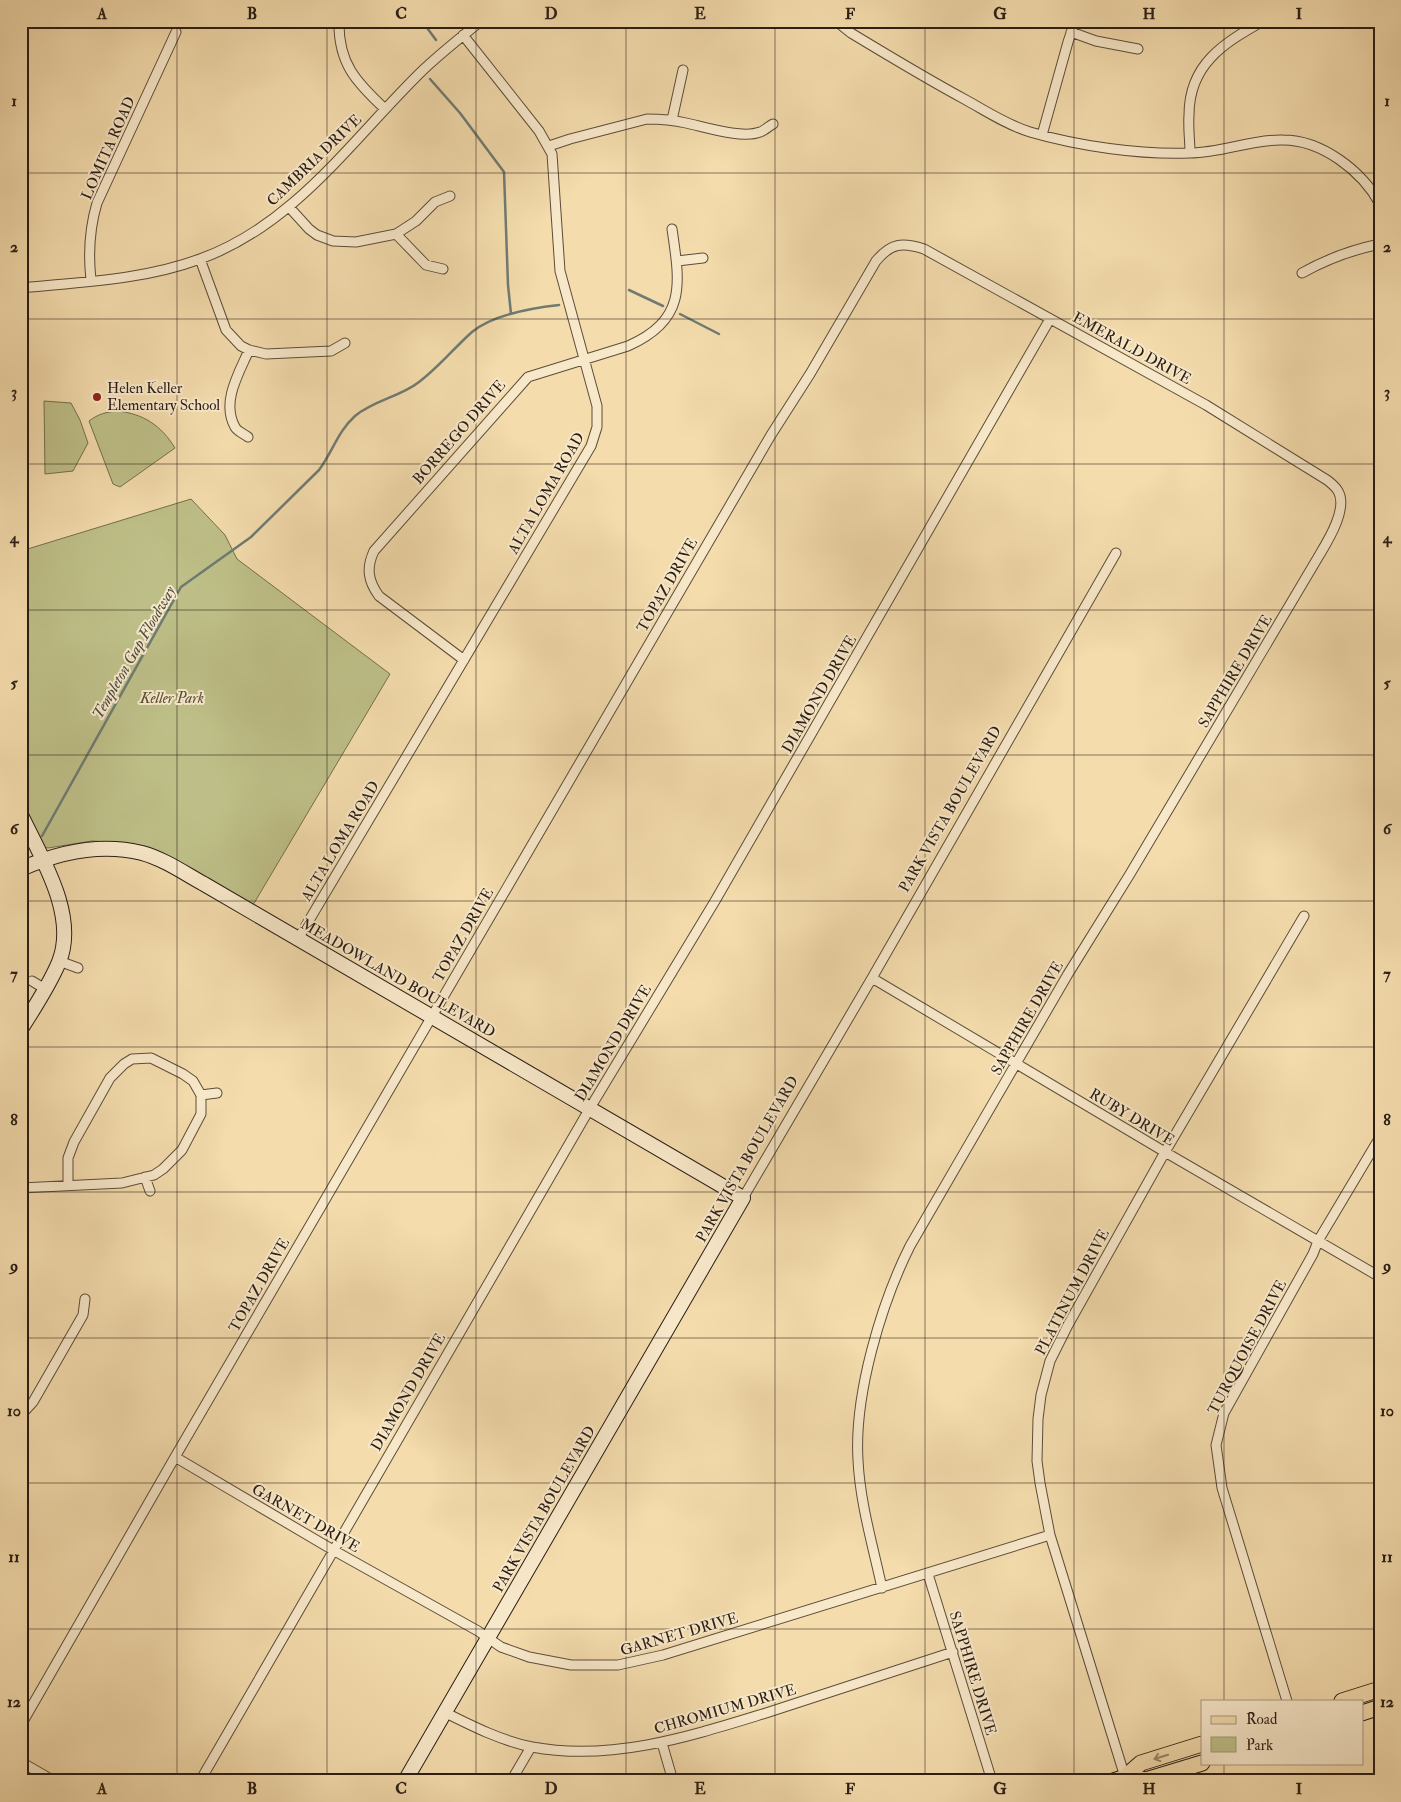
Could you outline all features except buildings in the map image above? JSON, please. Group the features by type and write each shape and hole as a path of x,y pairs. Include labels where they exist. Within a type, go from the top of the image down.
{"main road":[{"path":"1345,1700 1380,1689"},
{"path":"1364,1712 1380,1707"},
{"path":"1121,1780 1141,1763 1201,1744"},
{"path":"1121,1780 1146,1780 1201,1763"}],"street":[{"path":"339,21 340,45 348,68 356,81 385,110"},
{"name":"CAMBRIA DRIVE","path":"21,288 148,273 200,259 246,238 266,226 289,207 424,70 480,21"},
{"path":"836,21 858,38 1016,127 1042,135 1116,150 1150,153 1211,152 1272,140 1295,141 1308,144 1340,160 1366,182 1380,204"},
{"path":"1042,135 1075,21"},
{"path":"1190,153 1190,103 1192,90 1203,67 1230,40 1263,21"},
{"name":"LOMITA ROAD","path":"91,280 89,240 97,203 176,32"},
{"path":"1071,32 1096,41 1138,49"},
{"name":"ALTA LOMA ROAD","path":"298,939 596,437 597,406 560,272 554,164 549,146 463,35"},
{"path":"672,120 683,70"},
{"path":"549,146 636,121 672,120 743,134 760,132 773,124"},
{"path":"289,207 317,235 333,242 356,242 396,234 416,220 435,202 450,196"},
{"name":"BORREGO DRIVE","path":"464,660 379,596 373,588 370,579 370,559 379,544 523,381 533,374 634,344 667,319 676,297 678,281 672,229"},
{"path":"396,234 426,265 443,269"},
{"path":"1302,273 1338,255 1380,244"},
{"name":"EMERALD DRIVE","path":"896,245 913,245 924,249 1166,383 1257,436 1327,480 1339,492 1340,499"},
{"name":"TOPAZ DRIVE","path":"21,1725 175,1457 771,435 815,366 872,268 886,250 896,245"},
{"path":"677,261 703,258"},
{"path":"200,259 226,330 241,346 266,354 331,352 345,343"},
{"name":"DIAMOND DRIVE","path":"200,1781 590,1108 715,901 1050,319"},
{"path":"248,437 235,428 230,411 230,402 231,394 249,350"},
{"name":"SAPPHIRE DRIVE","path":"882,1588 865,1509 858,1461 860,1415 868,1372 878,1328 892,1285 910,1246 1068,974 1130,874 1320,554 1340,513 1340,499"},
{"name":"PARK VISTA BOULEVARD","path":"405,1781 872,978 1116,553"},
{"path":"21,815 26,839 42,859 54,886 64,922 64,942 60,961 21,1029"},
{"name":"MEADOWLAND BOULEVARD","path":"21,869 42,859 86,849 142,853 174,867 743,1198"},
{"name":"PLATINUM DRIVE","path":"1121,1780 1050,1535 1040,1483 1037,1454 1040,1403 1054,1352 1068,1325 1165,1152 1304,916"},
{"path":"60,961 78,968"},
{"name":"RUBY DRIVE","path":"872,978 1165,1152 1380,1276"},
{"path":"32,980 45,989"},
{"path":"21,1188 122,1183 145,1177 163,1169 182,1150 201,1114 201,1096 193,1081 151,1058 132,1060 124,1064 110,1078 74,1142 68,1158 68,1185"},
{"path":"201,1096 217,1093"},
{"name":"TURQUOISE DRIVE","path":"1287,1700 1222,1488 1216,1445 1224,1413 1318,1241 1380,1137"},
{"path":"145,1177 150,1191"},
{"path":"21,1415 33,1402 83,1315 86,1299"},
{"name":"GARNET DRIVE","path":"175,1457 333,1550 478,1631 502,1647 550,1662 571,1666 618,1665 663,1655 1050,1535"},
{"name":"SAPPHIRE DRIVE","path":"928,1574 992,1781"},
{"name":"CHROMIUM DRIVE","path":"444,1712 504,1738 531,1746 557,1750 590,1751 635,1747 686,1737 809,1700 953,1652"},
{"path":"662,1743 673,1781"},
{"path":"511,1781 531,1746"},
{"path":"21,1762 54,1781"}],"green space":[{"path":"44,401 71,403 80,420 88,443 73,471 45,474"},
{"path":"118,411 135,415 151,422 164,433 175,448 120,487 113,484 89,421 102,414"},
{"name":"Keller Park","path":"191,499 225,535 237,559 390,674 253,905 145,847 124,843 92,841 44,847 21,798 21,551"}],"waterway":[{"path":"422,21 436,40"},
{"path":"430,79 460,113 504,172 508,285 511,314"},
{"name":"Templeton Gap Floodway","path":"629,290 663,306"},
{"name":"Templeton Gap Floodway","path":"42,836 181,587 251,537 319,470 344,428 355,416 370,406 412,387 433,371 472,332 481,326 502,316 559,305"},
{"name":"Templeton Gap Floodway","path":"680,314 719,334"}],"place":[{"name":"Helen Keller Elementary School","path":"97,397"}]}
